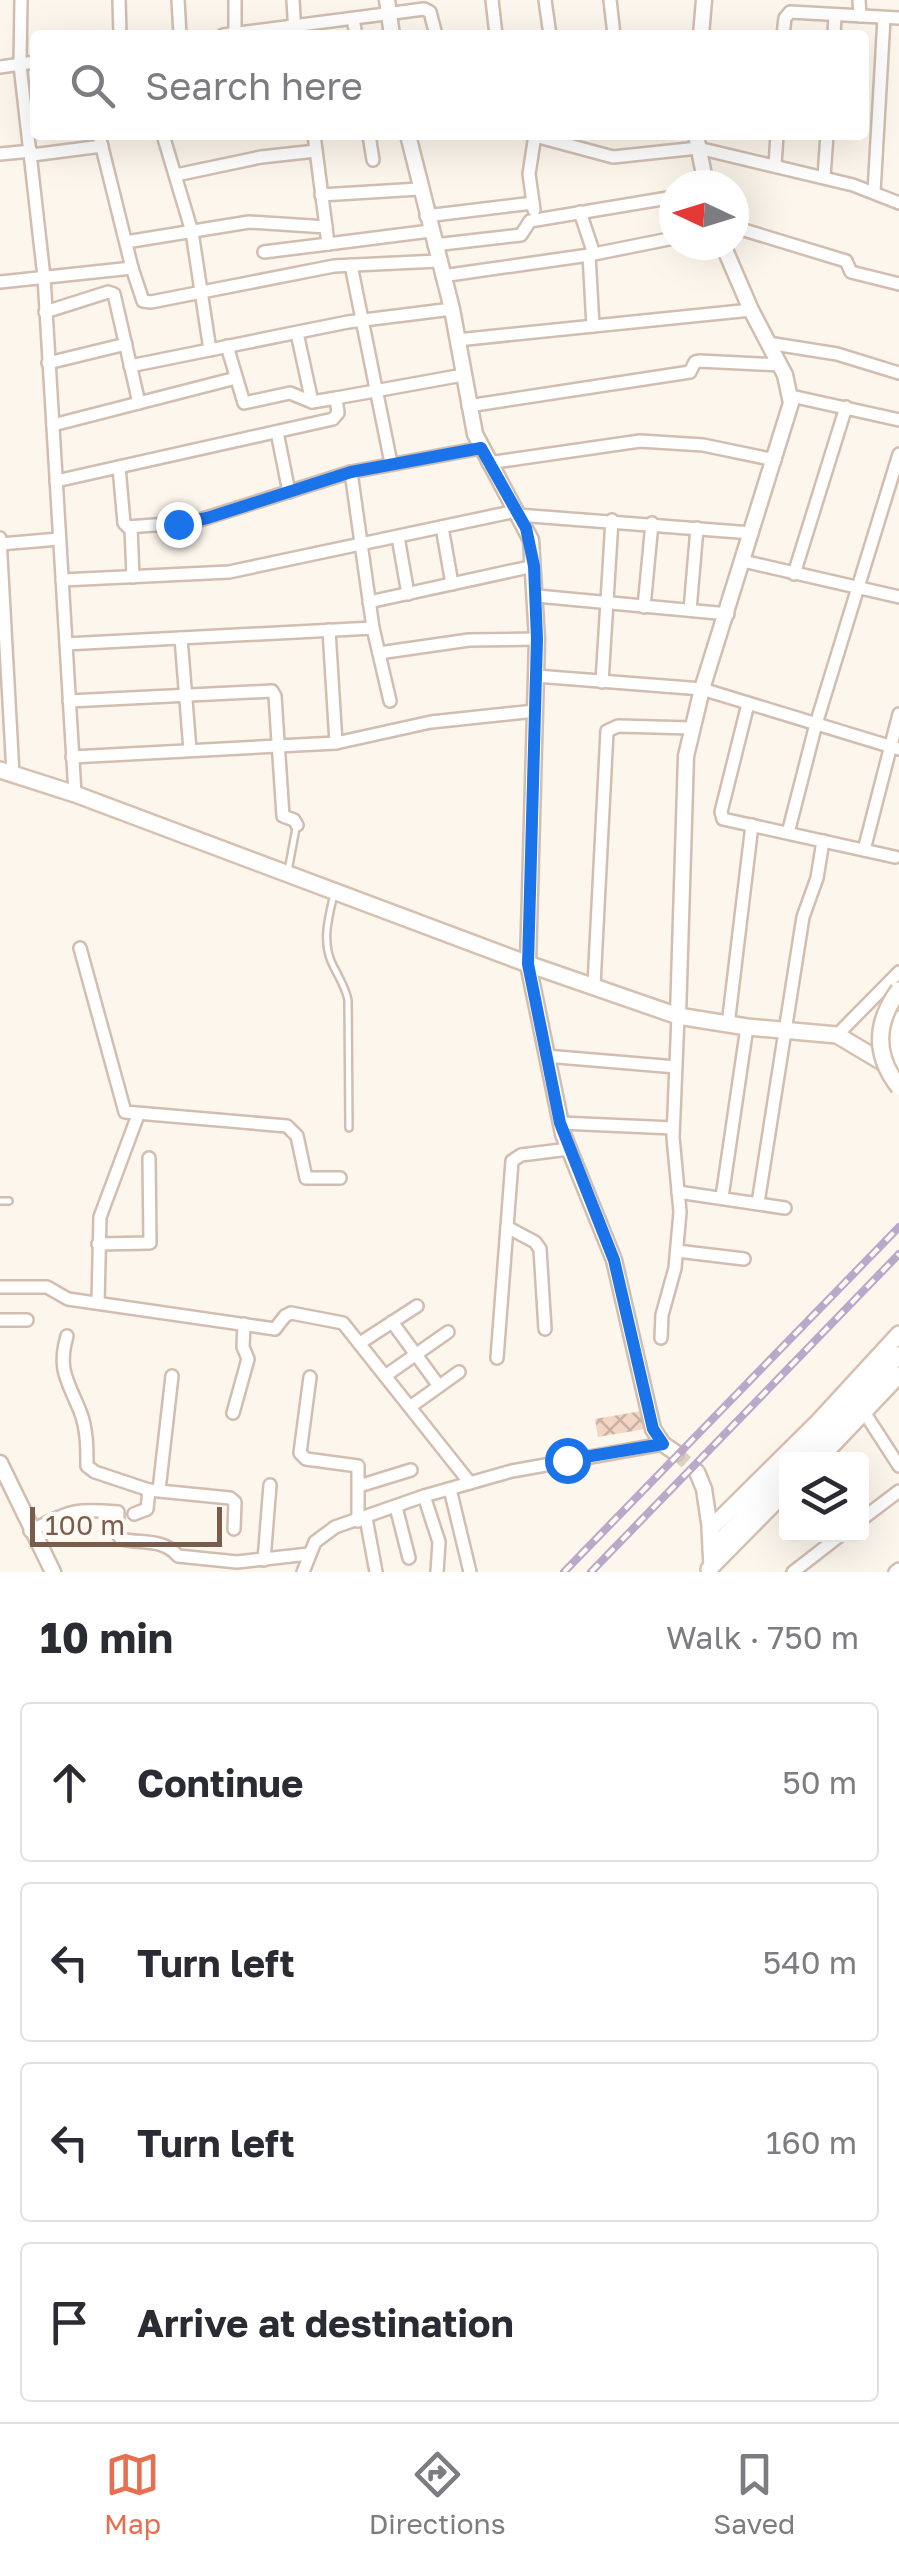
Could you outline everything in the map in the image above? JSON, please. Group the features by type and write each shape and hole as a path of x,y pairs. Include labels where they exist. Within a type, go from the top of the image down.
{"main road":[{"path":"6,772 678,1016 728,1025 837,1035 899,1072"},
{"path":"899,990 879,1033 887,1071 899,1087"},
{"path":"899,1019 895,1048 899,1060"},
{"path":"805,1452 899,1334"},
{"path":"710,1563 710,1529 899,1355"},
{"path":"826,1452 899,1375"},
{"path":"710,1563 779,1481"},
{"path":"710,1563 779,1498"}],"street":[{"path":"21,0 20,65 30,139"},
{"path":"119,0 120,30"},
{"path":"178,0 180,30"},
{"path":"235,0 235,30"},
{"path":"293,0 294,30"},
{"path":"492,0 495,30"},
{"path":"545,0 549,30"},
{"path":"610,0 613,30"},
{"path":"701,30 704,0"},
{"path":"860,0 860,16"},
{"path":"785,30 787,13 807,6 835,14 899,18"},
{"path":"299,30 354,19 388,7 427,10 435,30"},
{"path":"834,30 835,14"},
{"path":"874,192 884,18"},
{"path":"354,19 355,30"},
{"path":"0,67 30,63"},
{"path":"30,140 44,277 75,794"},
{"path":"0,154 32,154 100,140 139,296 146,302 351,265 440,269 592,254 659,241"},
{"path":"165,140 192,232 210,350"},
{"path":"315,140 328,244"},
{"path":"370,140 372,160"},
{"path":"409,140 452,309 468,406 488,464 531,540 537,639 528,964 546,1056 560,1123 614,1260 653,1429 670,1448"},
{"path":"534,140 530,174 536,220"},
{"path":"550,140 613,157 697,142 874,192 899,203"},
{"path":"775,165 777,140"},
{"path":"824,177 827,140"},
{"path":"697,142 703,170"},
{"path":"176,176 260,157 316,151"},
{"path":"321,195 420,189"},
{"path":"264,252 328,244 522,235 527,223 536,220 659,199"},
{"path":"426,216 533,203"},
{"path":"580,212 592,254 593,326"},
{"path":"126,242 248,222 326,226"},
{"path":"749,231 846,260 851,272 899,284"},
{"path":"660,1338 676,1251 678,1192 673,1128 685,774 702,689 790,416 791,396 780,365 729,260"},
{"path":"351,265 391,464"},
{"path":"0,282 132,268"},
{"path":"45,312 111,292 139,403"},
{"path":"130,366 360,321 452,309"},
{"path":"457,340 751,310"},
{"path":"297,333 312,402"},
{"path":"48,363 126,344"},
{"path":"768,344 838,354 899,372"},
{"path":"227,346 244,403 290,393 312,402 462,375"},
{"path":"468,406 690,372 697,361 780,365"},
{"path":"52,425 236,378"},
{"path":"791,396 899,420"},
{"path":"56,481 333,420 338,413 336,398"},
{"path":"794,574 846,408"},
{"path":"277,432 289,492"},
{"path":"488,464 640,441 702,445 775,460"},
{"path":"119,467 124,523 131,527 193,522 351,472 481,448"},
{"path":"788,833 816,724 899,454"},
{"path":"351,472 373,628 390,702"},
{"path":"62,580 229,572 517,513 752,533"},
{"path":"602,682 612,520"},
{"path":"644,607 652,523"},
{"path":"131,527 133,577"},
{"path":"442,527 452,584"},
{"path":"690,610 697,528"},
{"path":"398,536 408,594"},
{"path":"6,772 0,542 59,539"},
{"path":"743,561 899,597"},
{"path":"369,602 534,566"},
{"path":"537,596 728,614"},
{"path":"66,644 373,628"},
{"path":"329,630 336,743"},
{"path":"181,638 190,750"},
{"path":"379,653 469,640 537,639"},
{"path":"536,676 702,689 894,748"},
{"path":"69,700 274,692 282,816 294,820 296,826"},
{"path":"748,704 721,816 895,857"},
{"path":"72,757 336,743 431,722 536,710"},
{"path":"864,850 894,748 899,714"},
{"path":"594,985 607,731 618,726 692,728"},
{"path":"728,1025 752,826"},
{"path":"758,1203 803,918 824,841"},
{"path":"80,948 123,1108 138,1115 287,1126 296,1136 306,1178 340,1178"},
{"path":"837,1035 899,972"},
{"path":"722,1197 746,1027"},
{"path":"546,1056 676,1066"},
{"path":"98,1303 100,1217 138,1115"},
{"path":"560,1123 673,1128"},
{"path":"497,1358 512,1162 521,1155 569,1149"},
{"path":"98,1244 150,1244 149,1158"},
{"path":"678,1192 785,1208"},
{"path":"507,1227 535,1242 540,1249 545,1329"},
{"path":"676,1251 744,1259"},
{"path":"0,1286 47,1287 62,1298 278,1329 287,1314 342,1323 470,1483"},
{"path":"360,1344 417,1306"},
{"path":"0,1320 26,1320"},
{"path":"392,1322 439,1386"},
{"path":"232,1413 248,1359 243,1347 244,1324"},
{"path":"386,1376 448,1332"},
{"path":"67,1336 62,1351 64,1376 86,1434 88,1466 94,1472 154,1490 230,1498 235,1502 234,1529"},
{"path":"410,1407 459,1372"},
{"path":"30,1531 72,1510 126,1513 147,1508 154,1490 172,1376"},
{"path":"310,1377 300,1453 306,1459 356,1463 362,1520 376,1572"},
{"path":"864,1412 899,1466"},
{"path":"303,1572 309,1554 328,1530 424,1496 535,1466 670,1448"},
{"path":"0,1463 52,1572"},
{"path":"358,1486 411,1470"},
{"path":"697,1472 704,1489 710,1529"},
{"path":"264,1560 270,1485"},
{"path":"450,1489 470,1572"},
{"path":"869,1514 899,1491"},
{"path":"424,1496 439,1542 437,1572"},
{"path":"396,1507 409,1558"},
{"path":"126,1513 117,1533 121,1539 158,1543 178,1556 208,1566 237,1567 309,1554"},
{"path":"792,1572 831,1542"},
{"path":"177,1572 178,1556"}],"lane":[{"path":"288,874 296,826"},
{"path":"334,891 326,936 331,961 348,1000 349,1128"},
{"path":"0,1202 9,1201"}],"building":[{"path":"642,1411 645,1429 598,1437 595,1419"}],"tunnel":[{"path":"676,1453 697,1472"}],"railway":[{"path":"564,1572 899,1227"},
{"path":"591,1572 899,1254"}],"route":[{"path":"178,524 351,472 481,448 531,540 537,639 528,964 556,1106 578,1174 614,1260 653,1429 663,1444 567,1460"}]}
